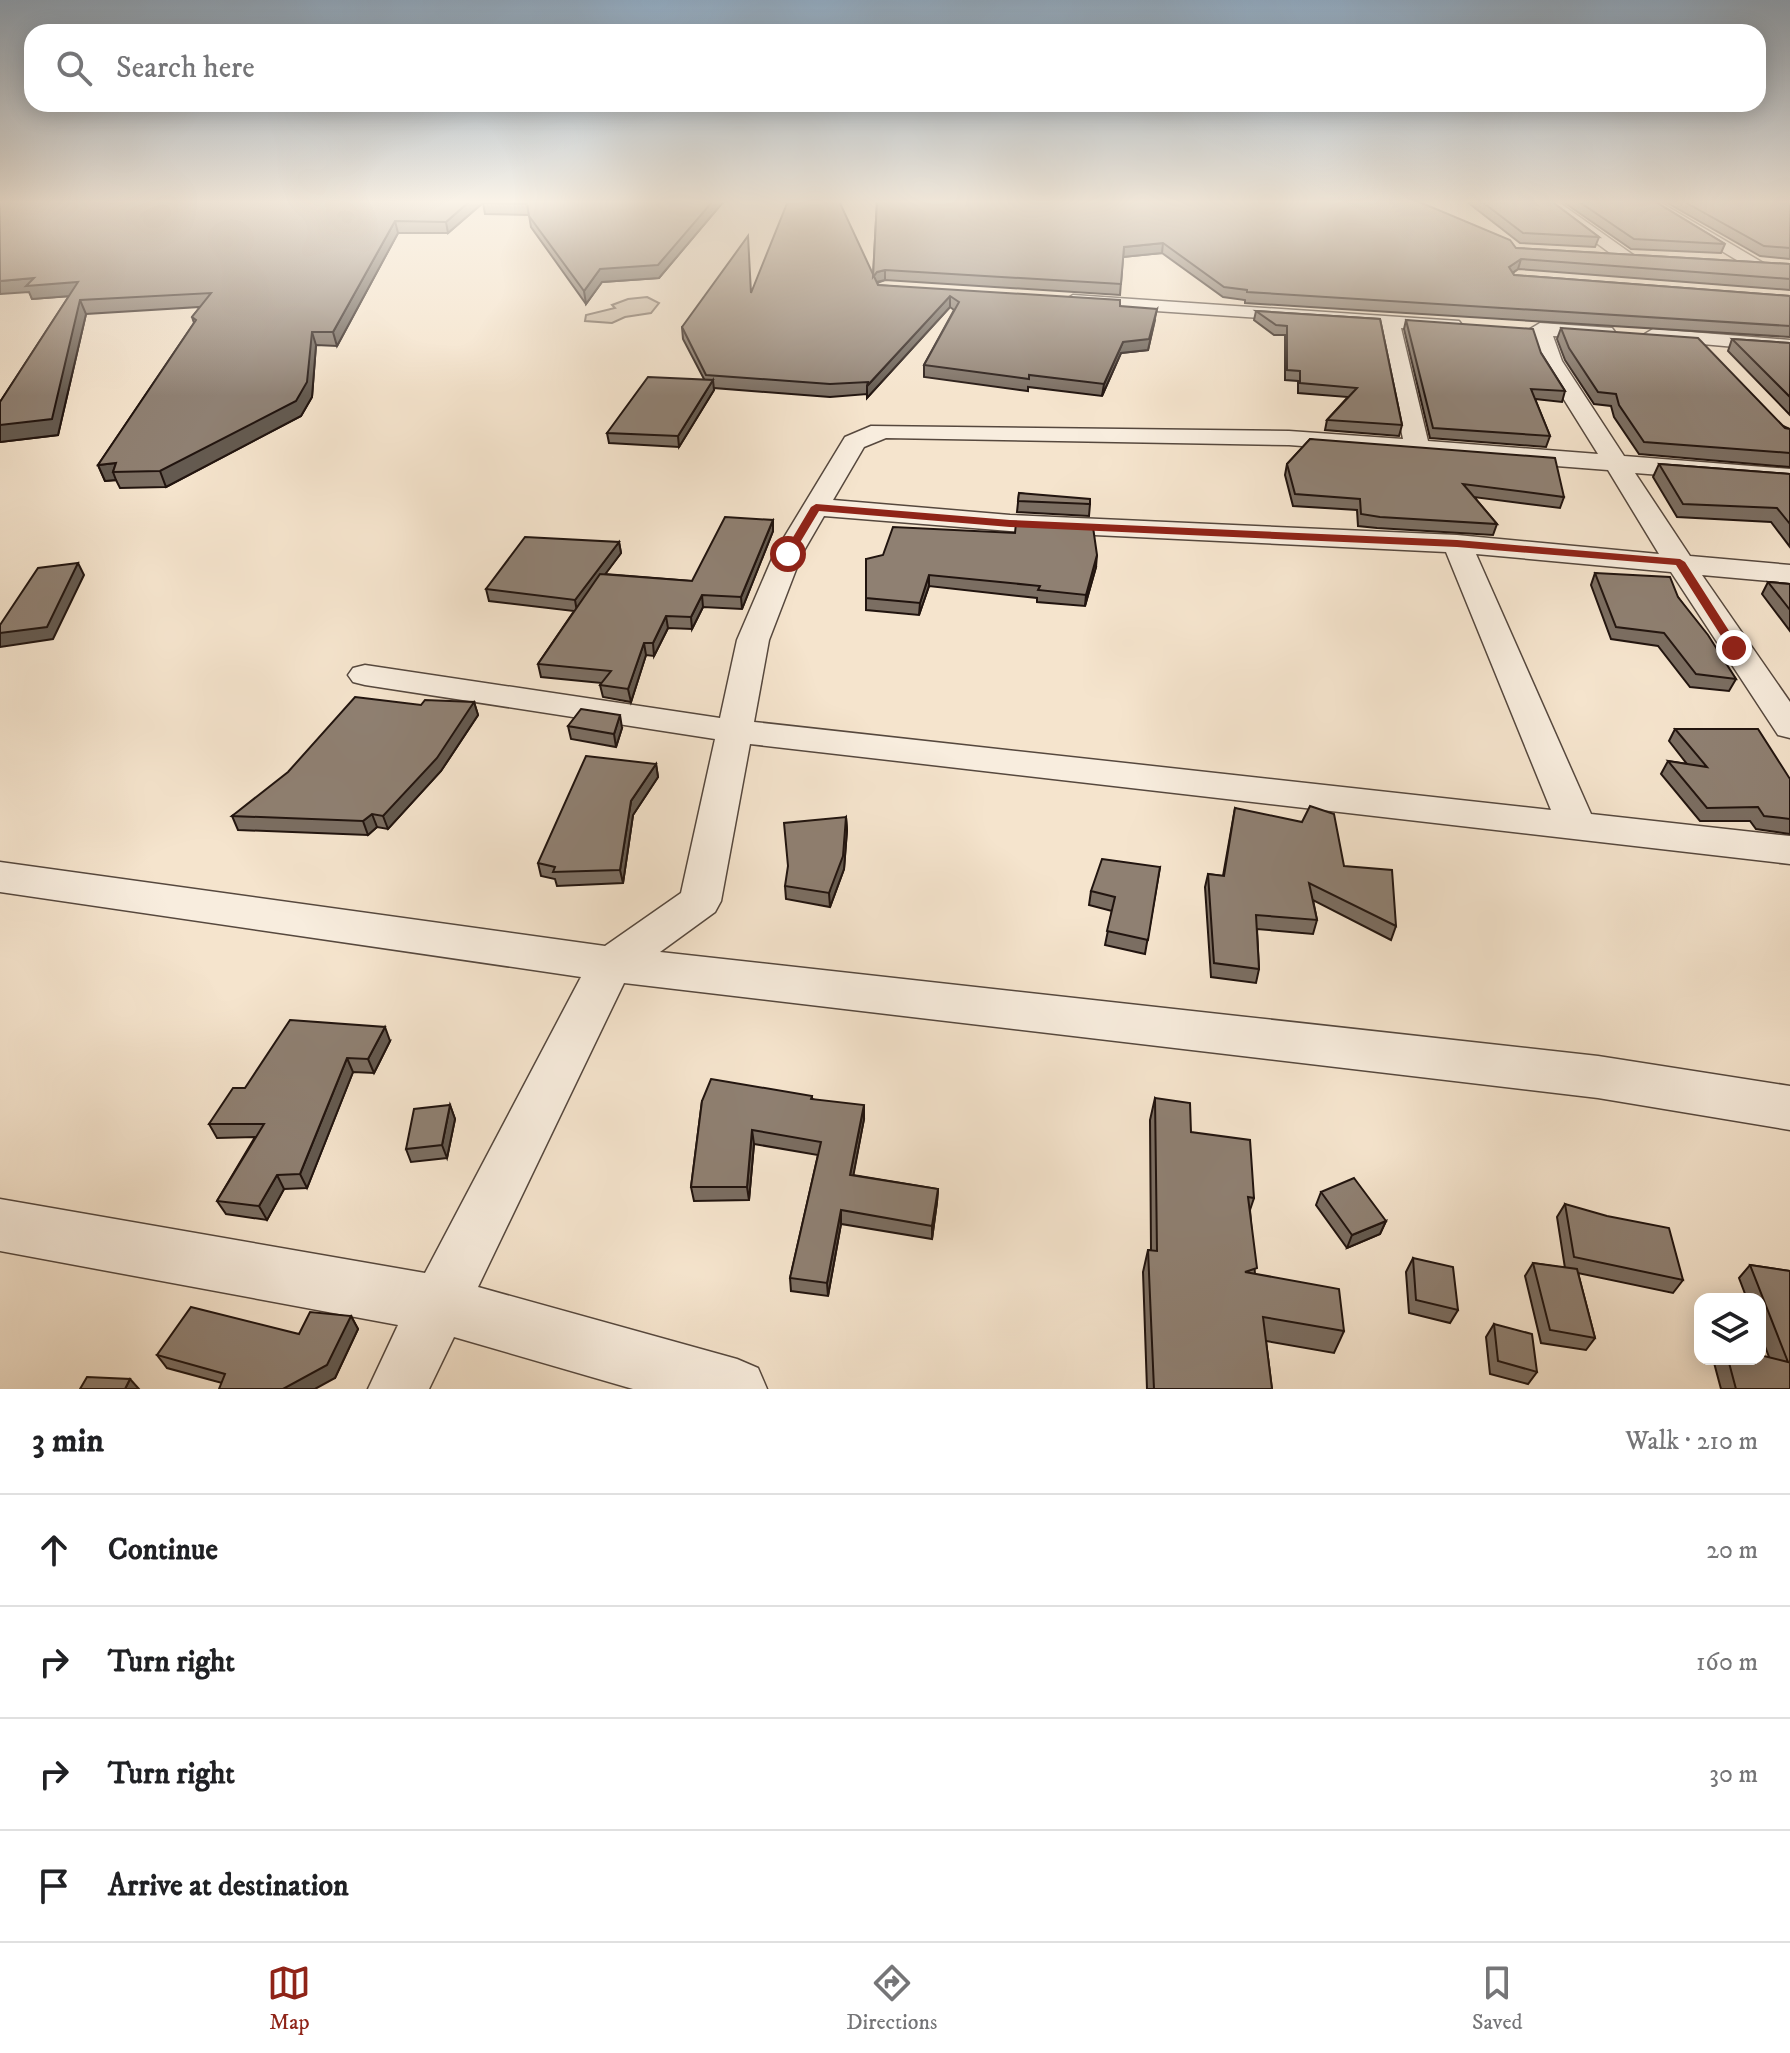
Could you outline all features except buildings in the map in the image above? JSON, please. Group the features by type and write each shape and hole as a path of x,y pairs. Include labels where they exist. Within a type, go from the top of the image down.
{"street":[{"path":"1051,299 1480,326"},
{"path":"1389,321 1417,447"},
{"path":"1790,346 1532,329 1680,562 1790,727"},
{"path":"1699,338 1719,359"},
{"path":"398,1389 438,1304 512,1163 579,1019 612,964 700,901 753,640 788,554 854,442 871,433 886,431 1289,438 1790,477"},
{"path":"816,507 1010,523 1457,544 1790,574"},
{"path":"1457,544 1577,826"},
{"path":"365,675 735,731 1790,850"},
{"path":"0,877 612,964 1598,1077 1790,1108"},
{"path":"0,1225 438,1304 737,1389"}],"shaded area":[{"path":"647,297 659,303 651,313 625,317 612,323 585,321 586,315 615,308 612,305 628,299"}],"route":[{"path":"788,554 816,507 1010,523 1457,544 1680,562 1734,648"}]}
